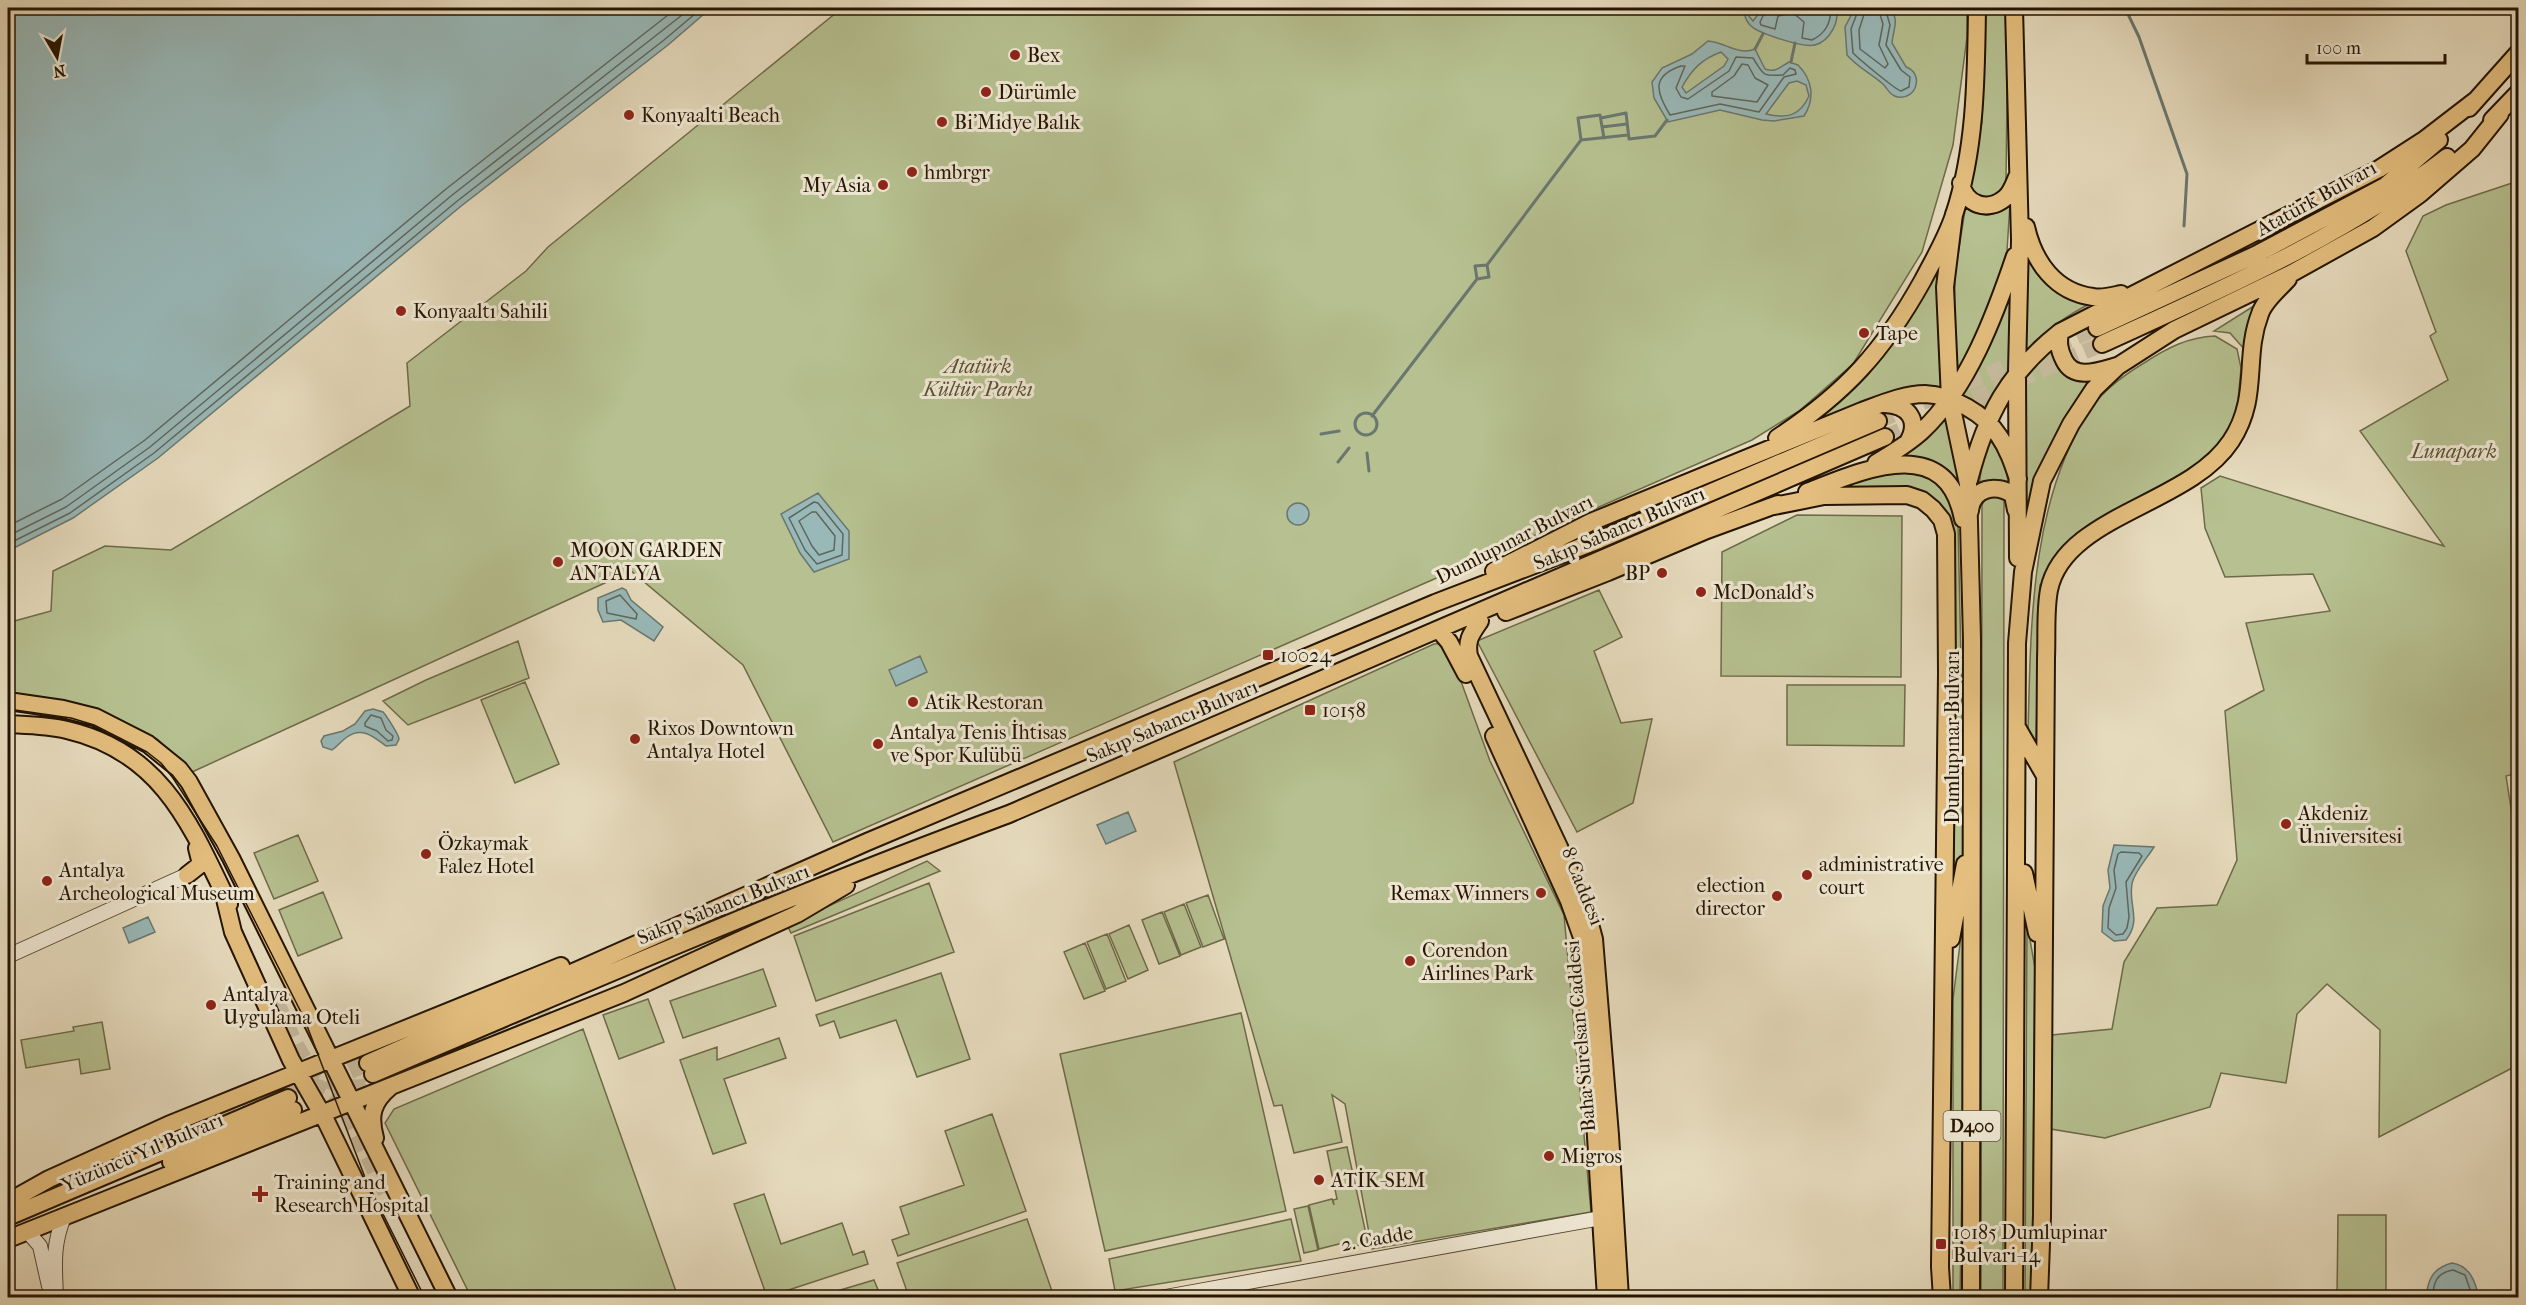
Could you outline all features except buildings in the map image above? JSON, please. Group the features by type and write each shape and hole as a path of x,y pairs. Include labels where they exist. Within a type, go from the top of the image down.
{"main road":[{"path":"1746,458 1835,395 1880,349 1905,311 1939,250 1954,214 1971,136 1976,84 1977,8"},
{"path":"2014,8 2020,240 2017,372 2018,729 2014,1298"},
{"name":"Atatürk Bulvarı","path":"2518,53 2436,143 2385,186 2100,336 2214,293 2374,209 2408,187 2500,114 2518,93"},
{"path":"1968,483 1988,423 2000,396 2017,372 2060,332 2256,234 2379,169 2424,140 2476,100"},
{"path":"2017,643 2023,572 2042,481 2072,424 2094,389 2118,366 2174,330 2292,273 2373,228 2420,194 2472,149 2500,114"},
{"path":"1961,183 1963,192 1971,202 1984,206 2006,197 2017,177"},
{"path":"2017,177 2026,230 2036,260 2049,275 2069,290 2095,298 2137,292"},
{"name":"Dumlupınar Bulvarı","path":"1954,214 1945,287 1950,399 1968,483 1970,515 1973,824 1971,1298"},
{"path":"1862,471 1908,442 1931,422 1950,399 1998,306 2020,240"},
{"path":"2038,1298 2042,1216 2044,775 2049,589 2058,566 2074,546 2094,531 2184,485 2208,467 2231,442 2247,409 2252,379 2251,348 2260,312 2292,273"},
{"path":"2060,332 2058,342 2060,351 2066,365 2076,372 2086,373 2118,366"},
{"path":"1746,458 1881,404 1925,394 1950,399 1988,423 1999,435 2008,451 2018,479"},
{"path":"1881,404 1895,405 1910,414 1914,420 1908,442"},
{"path":"1435,603 1599,540 1878,421"},
{"name":"Sakıp Sabancı Bulvarı","path":"1435,603 867,842 370,1069 904,853 1009,814 1885,437"},
{"name":"Dumlupınar Bulvarı","path":"1435,603 1591,522 1746,458"},
{"path":"1439,630 1480,621 1862,471 1888,464 1905,463 1928,469 1940,475 1953,489 1959,502 1970,570"},
{"path":"1970,515 1971,502 1977,493 1989,489 2005,489 2013,495 2018,516"},
{"path":"1769,507 1824,496 1907,495 1928,504 1938,514 1944,527 1947,566 1940,1267 1942,1298"},
{"name":"Baha Sürelsan Caddesi","path":"1480,621 1469,636 1468,656 1559,847 1587,913 1594,939 1610,1135 1620,1298"},
{"name":"8 Caddesi","path":"1439,630 1449,642 1463,669 1569,901 1584,943 1601,1218"},
{"path":"8,701 63,709 95,717 133,735 179,769 216,829 449,1298"},
{"path":"8,724 67,730 91,738 123,753 143,766 158,780 184,816 276,1001"},
{"path":"2018,729 2044,775"},
{"path":"184,816 202,861 200,867 187,875"},
{"path":"1943,984 1973,824"},
{"path":"8,1202 49,1179 157,1130 735,892 867,842"},
{"path":"2017,844 2043,963"},
{"path":"8,1239 64,1217 291,1111 322,1113 624,993 797,914 904,853"},
{"path":"550,1010 865,874"},
{"path":"187,875 207,877 222,890 233,932 298,1073 322,1113 412,1298"},
{"path":"382,1165 371,1118 379,1097 395,1083"},
{"path":"291,1111 326,1130 336,1143"},
{"name":"Yüzüncü Yıl Bulvarı","path":"8,1217 291,1111"},
{"name":"Yüzüncü Yıl Bulvarı","path":"8,1233 291,1111"},
{"path":"8,1208 132,1153"},
{"path":"391,1204 436,1298"},
{"path":"1601,1218 1606,1298"}],"street":[{"path":"8,956 187,875"},
{"path":"54,1298 54,1252 56,1237 64,1217"},
{"name":"2. Cadde","path":"1160,1298 1601,1218"},
{"path":"27,1232 40,1246 54,1298"}],"green space":[{"name":"Atatürk Kültür Parkı","path":"842,8 1967,8 1967,37 1953,145 1922,252 1853,364 1799,411 1752,440 833,842 743,665 631,571 192,772 157,739 89,712 8,696 8,628 11,622 51,611 53,571 105,546 171,550 410,406 407,363 526,271 548,247"},
{"path":"1985,8 2008,8 2006,181 1998,196 1989,200 1973,193 1970,181 1982,122"},
{"name":"Lunapark","path":"2518,181 2518,773 2506,776 2518,853 2518,1065 2379,1137 2380,1030 2327,984 2297,1014 2286,1083 2221,1073 2210,1107 2105,1138 2051,1129 2052,1035 2112,1029 2124,962 2157,908 2217,905 2237,860 2225,711 2264,690 2246,623 2330,611 2313,574 2225,577 2205,528 2201,488 2220,476 2444,546 2360,431 2448,380 2430,336 2436,332 2406,251 2423,216 2446,205"},
{"path":"2010,203 2007,251 1983,326 1958,377 1954,342 1955,274 1966,204 1978,213 1988,215"},
{"path":"1943,250 1944,391 1799,432 1844,398 1886,348"},
{"path":"2024,254 2038,275 2054,288 2072,296 2096,301 2074,312 2058,324 2025,355"},
{"path":"2011,284 2011,368 1982,413 1957,398"},
{"path":"2257,304 2245,350 2230,333 2214,331"},
{"path":"2215,336 2237,349 2241,368 2238,400 2230,431 2211,457 2181,479 2078,534 2040,585 2036,746 2028,731 2033,608 2045,525 2055,485 2070,447 2094,404 2121,378 2169,348 2196,339"},
{"path":"2053,345 2059,364 2066,374 2077,378 2097,377 2026,535 2022,383 2033,366"},
{"path":"1950,406 1965,487 1961,496 1897,458 1927,439"},
{"path":"1989,440 2001,455 2009,486 1997,480 1979,486"},
{"path":"1880,471 1928,475 1944,487 1958,524 1965,840 1954,905 1952,540 1933,500 1829,491"},
{"path":"1991,496 2004,500 2003,1297 1981,1298 1982,505 1985,499"},
{"path":"1797,515 1902,516 1901,677 1721,676 1722,552"},
{"path":"1599,590 1622,637 1594,651 1621,723 1652,719 1633,803 1577,832 1477,641"},
{"path":"518,641 529,678 408,725 383,701 426,680"},
{"path":"1447,643 1490,761 1564,915 1591,1212 1372,1249 1345,1104 1332,1095 1342,1142 1294,1153 1282,1105 1274,1106 1174,762 1434,644"},
{"path":"525,682 559,764 515,783 481,700"},
{"path":"1787,685 1905,685 1904,746 1787,745"},
{"path":"298,835 318,881 274,899 254,853"},
{"path":"927,861 940,871 791,933 787,925"},
{"path":"929,883 954,952 816,1001 794,936"},
{"path":"1967,889 1960,1297 1953,1298 1953,999"},
{"path":"323,892 342,938 298,956 279,910"},
{"path":"1208,895 1224,939 1203,947 1186,903"},
{"path":"1184,904 1201,947 1181,955 1164,912"},
{"path":"1162,912 1180,956 1159,964 1142,920"},
{"path":"2027,923 2035,968 2032,1297 2025,1298"},
{"path":"1129,925 1148,970 1128,979 1109,934"},
{"path":"1107,934 1126,981 1106,989 1087,942"},
{"path":"1085,943 1105,991 1084,999 1064,952"},
{"path":"763,969 776,1006 683,1038 670,1001"},
{"path":"941,973 970,1059 917,1077 896,1020 840,1038 834,1021 820,1026 816,1015"},
{"path":"648,999 664,1042 619,1059 603,1015"},
{"path":"1241,1013 1286,1211 1105,1251 1060,1054"},
{"path":"102,1022 110,1069 81,1074 79,1059 26,1068 21,1040 74,1031 73,1027"},
{"path":"583,1029 678,1297 471,1297 385,1123 394,1109"},
{"path":"779,1038 786,1058 724,1079 746,1143 713,1154 680,1060 717,1047 717,1060"},
{"path":"992,1114 1026,1211 898,1256 892,1240 909,1234 900,1207 964,1185 945,1131"},
{"path":"1347,1147 1368,1243 1344,1249 1343,1243 1319,1249 1309,1205 1332,1199 1334,1205 1333,1200 1337,1199 1327,1151"},
{"path":"764,1194 781,1244 842,1223 853,1255 864,1251 868,1264 767,1297 734,1204"},
{"path":"1308,1206 1318,1250 1304,1253 1294,1209"},
{"path":"2338,1215 2386,1215 2386,1297 2337,1297"},
{"path":"1027,1219 1054,1297 909,1297 897,1263"},
{"path":"1291,1219 1301,1261 1115,1291 1109,1259"},
{"path":"874,1280 881,1297 817,1297"}],"water":[{"path":"8,8 711,8 668,45 460,207 158,458 73,518 8,551"},
{"path":"1744,8 1748,8 1748,15 1753,21 1763,8 1836,8 1837,19 1833,30 1825,39 1815,45 1809,45 1761,32 1750,25"},
{"path":"1855,8 1890,8 1893,13 1895,21 1892,43 1906,67 1912,70 1916,80 1914,90 1905,97 1893,95 1847,55 1845,27"},
{"path":"1708,41 1737,50 1755,49 1765,69 1778,69 1789,62 1798,65 1807,77 1811,90 1808,110 1804,116 1774,121 1720,110 1668,122 1654,98 1652,82 1662,68 1692,54","holes":["1721,52 1728,59 1724,66 1686,93 1682,87 1694,70 1703,61","1797,81 1806,85 1809,96 1801,108 1786,116 1766,114 1789,83"]},
{"path":"818,493 849,531 849,559 814,572 800,553 781,514"},
{"path":"1298,503 1306,506 1309,514 1306,522 1298,525 1290,522 1287,514 1290,506"},
{"path":"622,588 626,590 631,600 663,627 654,641 621,620 603,622 598,610 598,598"},
{"path":"920,656 927,672 896,686 889,670"},
{"path":"373,709 383,712 389,721 399,739 396,745 386,746 368,734 358,732 347,737 332,750 323,747 321,741 324,736 343,731 355,724 365,711"},
{"path":"1128,812 1136,831 1106,844 1097,825"},
{"path":"2114,845 2154,847 2133,879 2131,892 2134,919 2131,932 2126,940 2114,941 2102,932 2103,906 2110,888 2108,870"},
{"path":"148,917 155,932 129,943 123,928"},
{"path":"2452,1263 2467,1271 2479,1297 2426,1297 2428,1285 2436,1271"}],"waterway":[{"path":"2125,8 2139,37 2187,174 2184,226"},
{"path":"1755,49 1763,34"},
{"path":"1791,62 1795,43"},
{"path":"1601,118 1626,113 1629,139 1655,136 1667,120"},
{"path":"1372,416 1477,279 1489,277 1487,265 1581,140 1578,118 1600,115 1604,138"},
{"path":"1602,127 1627,124"},
{"path":"1581,140 1628,135"},
{"path":"1477,279 1475,266 1487,265"},
{"path":"1366,413 1374,416 1377,424 1374,432 1366,435 1358,432 1355,424 1358,416 1366,413"},
{"path":"1321,434 1339,431"},
{"path":"1338,462 1349,448"},
{"path":"1367,453 1369,471"}],"tunnel":[{"path":"1878,421 2097,328"},
{"path":"1952,408 2102,344"},
{"path":"1885,437 1923,421"},
{"path":"276,1001 305,1060 321,1076 330,1082 352,1087 374,1086 384,1082"},
{"path":"427,1063 550,1010"},
{"path":"328,1081 368,1063"},
{"path":"132,1153 286,1088 313,1086 328,1092 346,1111 391,1204"}],"tram line":[{"path":"8,709 71,718 94,725 147,752 161,763 173,778 217,846 304,1018 366,1180 425,1298"}],"place":[{"name":"Bex","path":"1015,55"},
{"name":"Dürümle","path":"986,92"},
{"name":"Konyaalti Beach","path":"629,115"},
{"name":"Bi’Midye Balık","path":"942,122"},
{"name":"hmbrgr","path":"912,172"},
{"name":"My Asia","path":"883,185"},
{"name":"Konyaaltı Sahili","path":"401,311"},
{"name":"Tape","path":"1864,333"},
{"name":"MOON GARDEN ANTALYA","path":"558,562"},
{"name":"BP","path":"1662,573"},
{"name":"McDonald's","path":"1701,592"},
{"name":"10024","path":"1268,655"},
{"name":"Atik Restoran","path":"913,702"},
{"name":"10158","path":"1310,710"},
{"name":"Rixos Downtown Antalya Hotel","path":"635,739"},
{"name":"Antalya Tenis İhtisas ve Spor Kulübü","path":"878,744"},
{"name":"Akdeniz Üniversitesi","path":"2286,824"},
{"name":"Özkaymak Falez Hotel","path":"426,854"},
{"name":"administrative court","path":"1807,875"},
{"name":"Antalya Archeological Museum","path":"47,881"},
{"name":"Remax Winners","path":"1541,893"},
{"name":"election director","path":"1777,896"},
{"name":"Corendon Airlines Park","path":"1410,961"},
{"name":"Antalya Uygulama Oteli","path":"211,1005"},
{"name":"Migros","path":"1549,1156"},
{"name":"ATİK-SEM","path":"1319,1180"},
{"name":"Training and Research Hospital","path":"260,1194"},
{"name":"10185 Dumlupinar Bulvari-14","path":"1941,1244"}]}
